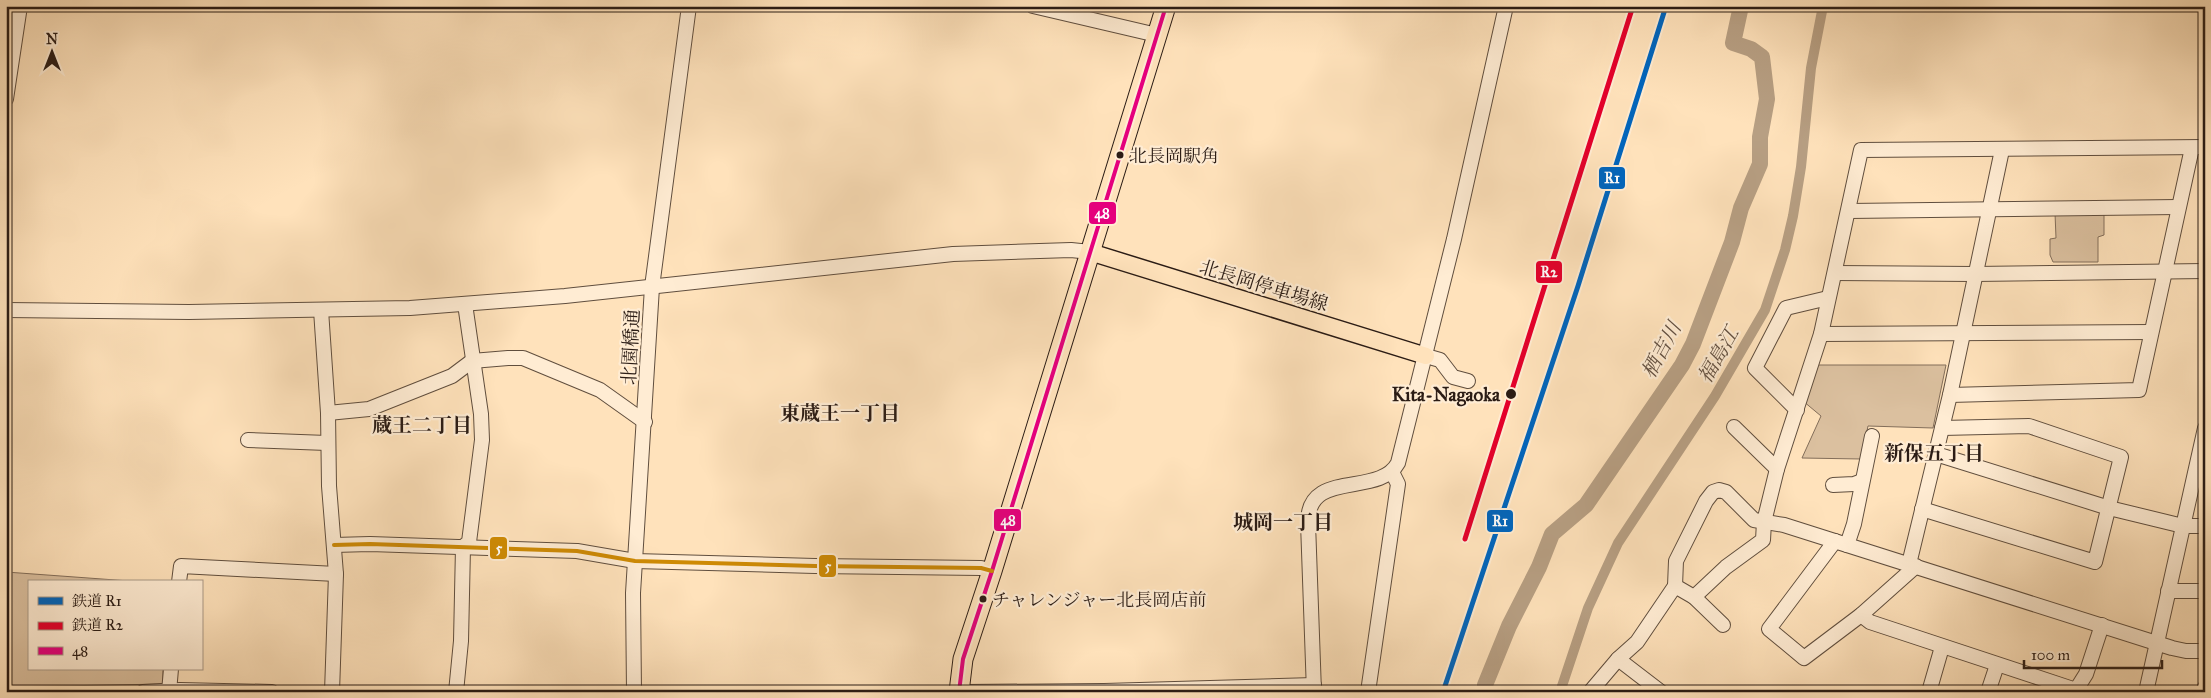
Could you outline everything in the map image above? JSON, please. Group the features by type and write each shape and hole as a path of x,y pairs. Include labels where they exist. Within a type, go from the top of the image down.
{"highway":[{"path":"958,692 963,659 992,571 1166,6"}],"main road":[{"name":"北長岡停車場線","path":"1090,252 1426,356"}],"street":[{"path":"6,99 19,13 25,6"},
{"name":"北園橋通","path":"634,692 635,561 652,287 689,6"},
{"path":"1033,6 1157,35"},
{"path":"965,692 1314,688 1308,517 1311,504 1315,498 1327,491 1377,479 1392,472 1398,463 1426,356 1506,6"},
{"path":"1694,597 1726,567 1763,540 1764,522 1778,469 1821,334 1861,150 2198,148 2178,207 2139,390 1950,395"},
{"path":"1872,436 1854,524 1841,543 1769,629 1804,658 1861,615 1912,565 1922,509 1950,395 1974,274 2002,150"},
{"path":"1848,210 2178,207"},
{"path":"6,310 190,312 410,308 652,287 952,254 1071,250 1090,252"},
{"path":"1835,273 1974,274 2205,270"},
{"path":"1796,410 1755,368 1786,308 1828,298"},
{"path":"463,547 470,542 482,440 481,414 465,304"},
{"path":"321,310 328,413 327,443 336,574 332,692"},
{"path":"1821,334 2151,332"},
{"path":"1426,356 1440,360 1453,377 1468,381"},
{"path":"328,413 369,409 452,376 472,361 523,358 600,390 645,422"},
{"path":"1922,509 2095,562 2121,457 2029,426 1942,428"},
{"path":"1734,427 1778,469"},
{"path":"2146,692 2205,428"},
{"path":"248,440 327,443"},
{"path":"1936,454 2109,508 2183,526 2205,526"},
{"path":"1368,692 1398,484 1392,472"},
{"path":"1833,484 1862,482"},
{"path":"1590,692 1618,659 1636,642 1675,586 1676,562 1706,501 1713,492 1719,490 1726,492 1754,520 1784,524 2156,642 2186,651 2205,652"},
{"path":"334,545 370,544 577,551 635,561 981,568 992,571"},
{"path":"456,692 461,641 463,547"},
{"path":"179,580 181,566 336,574"},
{"path":"1675,586 1694,597 1723,625"},
{"path":"2168,591 2205,591"},
{"path":"1861,615 1870,622 2076,691 2086,674 2102,625"},
{"path":"1929,692 1942,647"},
{"path":"1618,659 1661,692"},
{"path":"1988,692 1997,665"},
{"path":"169,691 171,670"},
{"path":"2203,692 2205,687"},
{"path":"143,692 272,692"}],"shaded area":[{"path":"2055,213 2104,213 2104,235 2098,237 2098,262 2053,262 2050,255 2050,239 2056,238"},
{"path":"1814,365 1946,365 1933,428 1868,426 1861,459 1802,458 1821,416 1803,401"},
{"path":"6,572 116,580 28,580 28,670 163,670 163,684 6,687"}],"waterway":[{"name":"栖吉川","path":"1486,692 1485,685 1509,626 1539,567 1552,534 1586,505 1682,365 1693,344 1732,242 1741,208 1760,164 1760,137 1767,99 1762,57 1751,49 1733,43 1741,6"},
{"name":"福島江","path":"1560,692 1588,608 1618,543 1715,396 1765,310 1785,250 1793,216 1801,167 1811,68 1823,6"}],"rail line":[{"name":"R2","path":"1465,539 1633,6"},
{"name":"R1","path":"1443,692 1578,286 1666,6"}],"transit line":[{"name":"48","path":"959,692 963,659 992,571 1166,6"},
{"name":"5","path":"334,545 370,544 577,551 635,561 981,568 992,571"}],"place":[{"name":"北長岡駅角","path":"1120,155"},
{"name":"Kita-Nagaoka","path":"1511,394"},
{"name":"チャレンジャー北長岡店前","path":"983,599"}],"district":[{"name":"東蔵王一丁目","path":"840,413"},
{"name":"蔵王二丁目","path":"422,425"},
{"name":"新保五丁目","path":"1934,453"},
{"name":"城岡一丁目","path":"1283,522"}]}
